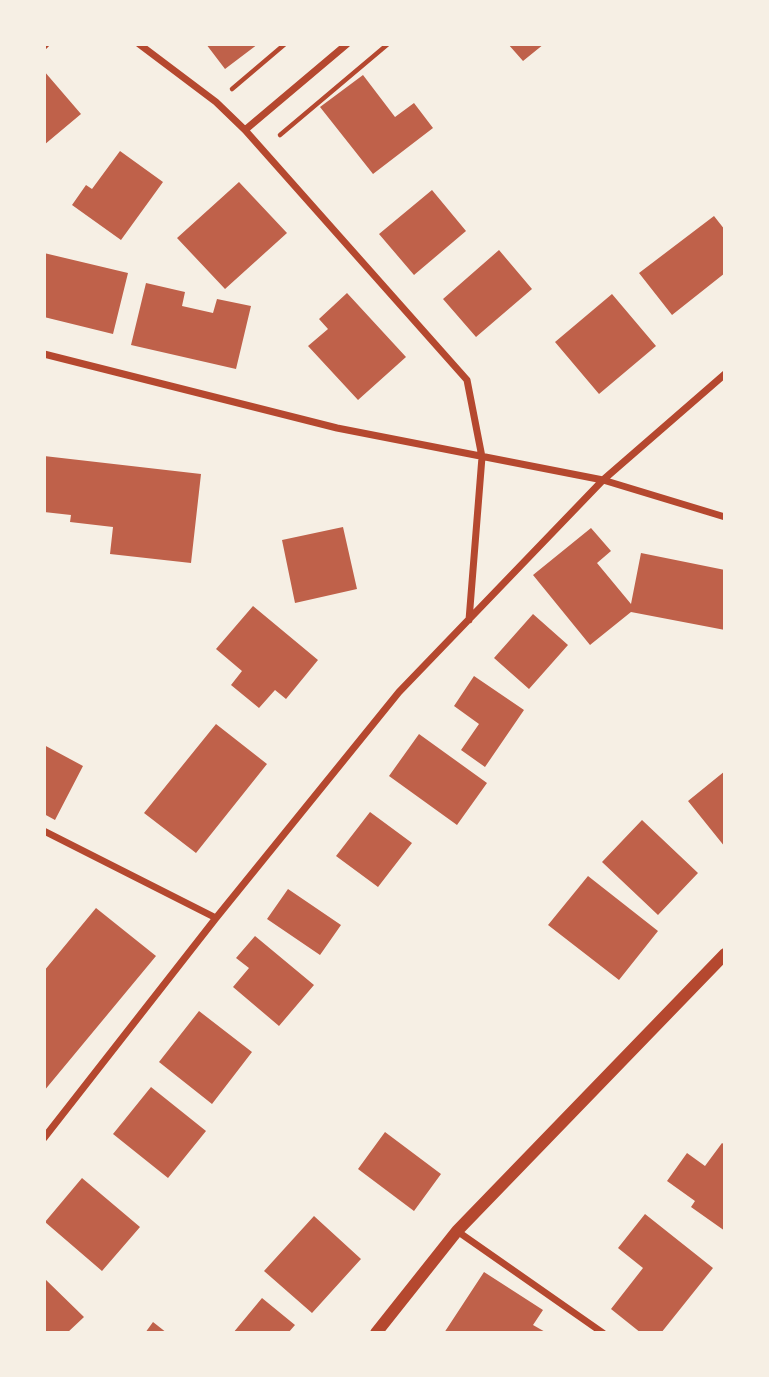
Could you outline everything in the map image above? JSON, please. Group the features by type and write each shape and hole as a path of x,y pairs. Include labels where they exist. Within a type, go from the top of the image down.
{"street":[{"path":"139,44 216,102 245,130 467,380 482,457 469,620"},
{"path":"245,130 346,44"},
{"path":"44,354 337,428 603,480 725,517"},
{"path":"44,1138 216,918 399,692 603,480 725,374"},
{"path":"44,831 216,918"},
{"path":"376,1333 457,1231 725,954"},
{"path":"457,1231 603,1333"}],"path":[{"path":"44,48 48,44"},
{"path":"216,102 285,44"},
{"path":"263,149 388,44"}],"building":[{"path":"206,44 258,44 225,69"},
{"path":"508,44 544,44 523,61"},
{"path":"44,71 81,114 44,145"},
{"path":"363,75 395,117 414,103 433,128 373,174 320,107"},
{"path":"120,151 163,182 121,240 72,205 86,185 92,189"},
{"path":"239,182 287,233 225,289 177,238"},
{"path":"432,190 466,231 414,275 379,234"},
{"path":"714,216 725,230 725,273 672,315 639,273"},
{"path":"499,250 532,289 476,337 443,299"},
{"path":"44,253 128,273 113,334 44,317"},
{"path":"146,283 185,292 182,306 213,313 217,299 251,306 236,369 131,345"},
{"path":"347,293 406,357 358,400 308,346 328,329 319,319"},
{"path":"612,294 656,346 599,394 555,342"},
{"path":"44,456 201,474 191,563 110,554 113,527 70,522 71,515 44,512"},
{"path":"343,527 357,589 295,603 282,540"},
{"path":"591,528 611,551 597,563 631,604 641,553 725,570 725,630 631,612 590,645 533,575"},
{"path":"253,606 318,660 286,699 275,690 259,708 231,685 242,671 216,649"},
{"path":"533,614 568,645 529,689 494,658"},
{"path":"474,676 524,710 485,767 461,750 479,724 454,706"},
{"path":"216,724 267,764 196,853 144,813"},
{"path":"419,734 487,783 457,825 389,776"},
{"path":"44,745 83,766 55,820 44,814"},
{"path":"725,771 725,847 688,801"},
{"path":"370,812 412,843 378,887 336,856"},
{"path":"642,820 698,873 658,915 602,862"},
{"path":"588,876 658,931 619,980 548,925"},
{"path":"288,889 341,925 320,955 267,919"},
{"path":"96,908 156,956 44,1091 44,971"},
{"path":"255,936 314,985 279,1026 233,987 249,968 236,958"},
{"path":"199,1011 252,1052 212,1104 159,1062"},
{"path":"151,1087 206,1131 168,1178 113,1134"},
{"path":"385,1132 441,1174 414,1211 358,1169"},
{"path":"722,1143 725,1145 725,1231 691,1207 695,1201 667,1181 687,1153 705,1166"},
{"path":"82,1178 140,1227 102,1271 45,1222"},
{"path":"645,1214 713,1268 661,1333 641,1333 611,1309 643,1268 618,1248"},
{"path":"314,1216 361,1259 312,1313 264,1271"},
{"path":"484,1272 543,1310 533,1325 547,1333 444,1333"},
{"path":"44,1278 84,1317 67,1333 44,1333"},
{"path":"262,1298 295,1325 288,1333 233,1333"},
{"path":"153,1322 167,1333 145,1333"}]}
